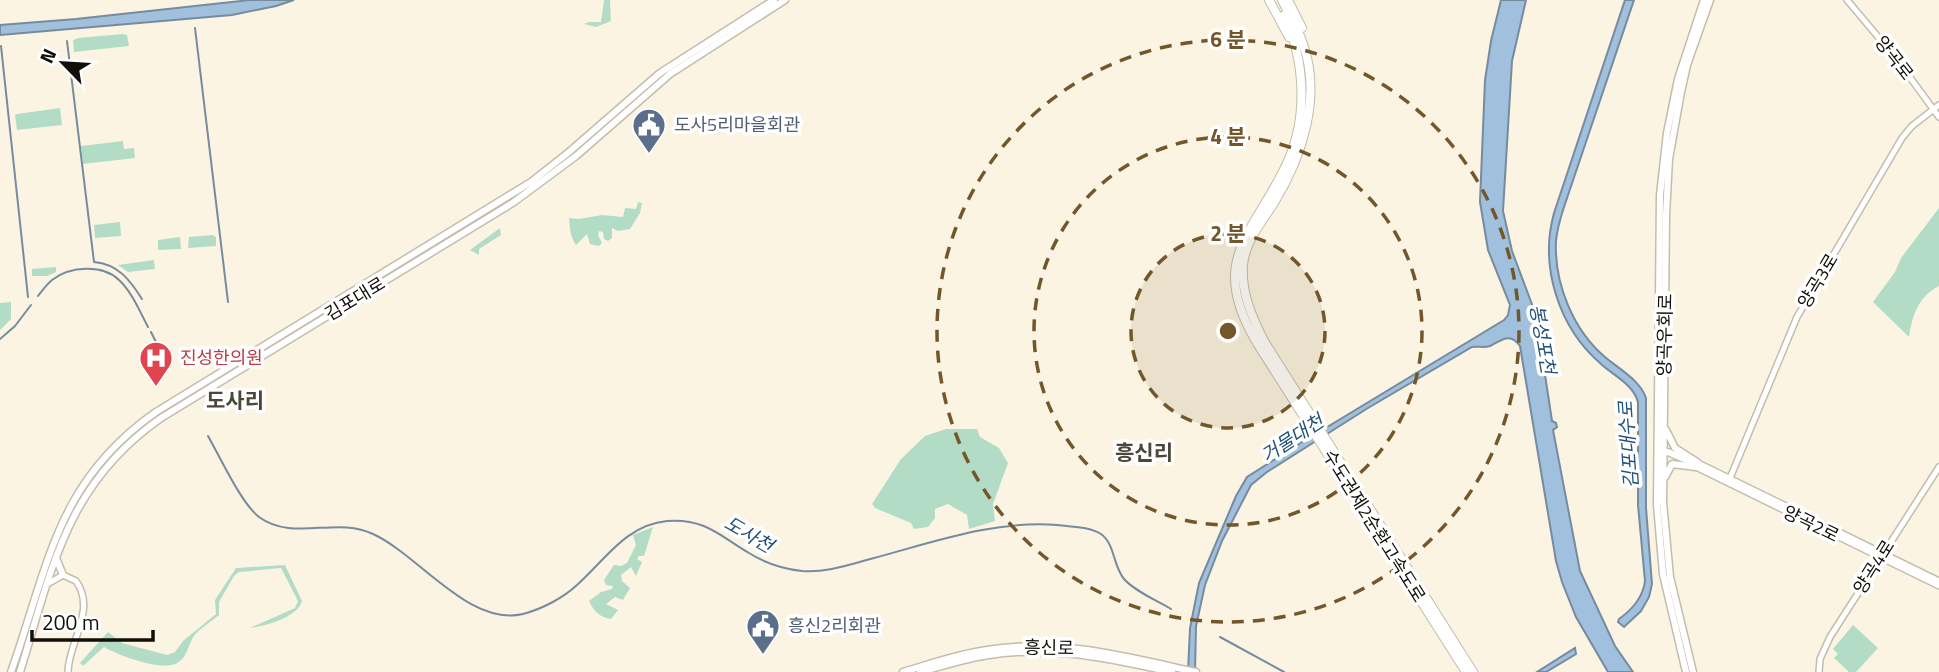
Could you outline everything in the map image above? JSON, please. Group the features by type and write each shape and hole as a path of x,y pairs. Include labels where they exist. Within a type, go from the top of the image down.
{"highway":[{"name":"수도권제2순환고속도로","path":"1279,0 1303,41 1310,84 1309,112 1306,130 1288,178 1251,238 1243,263 1245,295 1264,341 1466,672"},
{"name":"수도권제2순환고속도로","path":"1279,0 1293,42 1302,92 1300,124 1289,160 1275,188 1250,226 1238,252 1235,274 1240,308 1250,330 1312,422"},
{"name":"수도권제2순환고속도로","path":"1327,446 1473,672"}],"main road":[{"name":"김포대로","path":"22,652 58,531 68,509 96,466 128,434 156,412 531,182 660,73 774,0"},
{"name":"김포대로","path":"22,652 74,515 97,477 118,452 153,424 514,202 576,156 670,74 785,0"},
{"name":"양곡우회로","path":"1693,672 1670,577 1663,486 1660,195 1663,161 1679,72 1704,0"},
{"name":"양곡우회로","path":"1686,672 1670,609 1662,562 1657,505 1663,406 1666,215 1669,159 1687,65 1710,0"},
{"path":"1663,406 1666,429 1672,444 1697,465"},
{"name":"양곡2로","path":"1661,453 1684,459"},
{"path":"1663,486 1666,473 1672,464 1697,465"},
{"path":"56,558 63,575"},
{"name":"흥신로","path":"903,672 983,650 1041,646 1083,649 1196,672"},
{"path":"9,672 22,652"},
{"path":"22,652 22,672"},
{"name":"흥신로","path":"920,672 981,656 1030,652 1089,655 1172,672"}],"street":[{"name":"양곡로","path":"1847,0 1936,107 1939,117"},
{"name":"양곡3로","path":"1730,478 1804,305 1902,138 1912,126 1936,107"},
{"name":"양곡2로","path":"1684,459 1939,584"},
{"name":"양곡2로","path":"1697,465 1730,478 1881,556"},
{"name":"양곡4로","path":"1819,672 1826,643 1939,467"},
{"path":"49,583 63,575 76,581 82,599 81,627 69,656 68,672"}],"green space":[{"path":"604,0 610,0 611,21 596,27 584,24 601,22"},
{"path":"127,35 129,46 74,52 73,40 78,38"},
{"path":"60,108 62,125 17,130 15,115"},
{"path":"123,141 124,149 134,148 135,158 83,164 81,146"},
{"path":"638,202 642,203 640,213 630,229 618,231 612,228 612,238 608,241 604,239 603,232 599,231 602,243 599,246 590,244 587,234 576,245 571,235 569,218 602,215 623,217 625,208 636,209"},
{"path":"1939,208 1939,286 1926,295 1918,307 1909,337 1873,302 1895,272 1901,258"},
{"path":"120,222 121,236 95,238 94,225"},
{"path":"500,228 501,235 479,249 479,255 470,250"},
{"path":"180,237 181,249 158,250 158,240"},
{"path":"189,237 216,237 216,246 188,248"},
{"path":"154,260 155,269 128,272 118,265"},
{"path":"56,267 56,272 47,276 32,276 32,269"},
{"path":"11,302 11,319 0,330 0,303"},
{"path":"946,429 977,429 980,437 999,448 1008,463 993,504 995,521 969,529 967,515 948,504 935,509 935,518 928,527 914,529 911,523 875,508 872,504 901,459 925,436"},
{"path":"653,527 644,556 637,559 642,562 636,576 631,567 621,575 622,581 630,588 623,600 615,597 606,604 618,610 611,619 600,615 589,601 601,592 612,589 613,586 606,585 604,580 614,565 627,563 636,545 633,535"},
{"path":"285,565 302,601 294,612 281,620 250,628 295,608 298,601 281,568 239,572 219,602 219,615 196,633 177,663 151,664 104,647 83,666 80,663 108,632 122,643 167,655 175,652 183,641 216,614 215,600 236,568"},
{"path":"1853,625 1878,648 1856,672 1849,672 1834,658 1838,654 1833,649"}],"water":[{"path":"250,0 294,0 232,15 0,35 0,25"},
{"path":"1501,0 1526,0 1512,61 1503,211 1512,251 1536,315 1552,421 1557,427 1553,430 1580,571 1615,646 1633,672 1608,672 1576,617 1562,582 1556,561 1520,346 1509,338 1488,347 1472,347 1368,408 1251,485 1222,541 1205,585 1196,626 1195,672 1188,672 1190,628 1199,583 1236,496 1247,477 1302,442 1303,437 1309,438 1504,320 1508,315 1510,305 1488,250 1480,202 1485,80"},
{"path":"1625,0 1634,0 1558,227 1556,241 1558,273 1575,320 1594,346 1634,380 1646,398 1646,508 1652,584 1649,597 1641,611 1624,627 1618,622 1619,619 1636,602 1645,581 1638,505 1638,402 1628,385 1601,364 1574,333 1556,295 1549,254 1554,213"},
{"path":"1575,648 1576,654 1546,672 1537,672"}],"waterway":[{"path":"195,28 228,302"},
{"path":"67,41 94,262 117,270 133,285 142,299"},
{"path":"1,46 28,297"},
{"path":"38,296 59,275 86,269 104,271 124,285 148,327"},
{"path":"0,339 15,326 31,305"},
{"path":"151,332 156,342"},
{"name":"도사천","path":"208,436 238,491 259,517 286,528 345,527 373,534 464,600 483,610 503,615 523,614 552,602 577,585 628,536 640,529 667,521 702,525 768,563 802,571 839,568 987,529 1034,524 1085,528 1106,538 1120,574 1129,584 1171,609"},
{"name":"도사천","path":"1220,637 1284,672"}],"place":[{"name":"도사5리마을회관","path":"649,155"},
{"name":"진성한의원","path":"156,388"},
{"name":"흥신2리회관","path":"763,656"}],"district":[{"name":"도사리","path":"235,401"},
{"name":"흥신리","path":"1144,453"}],"water label":[{"name":"봉성포천","path":"1543,339"},
{"name":"거물대천","path":"1292,438"},
{"name":"김포대수로","path":"1628,445"}]}
